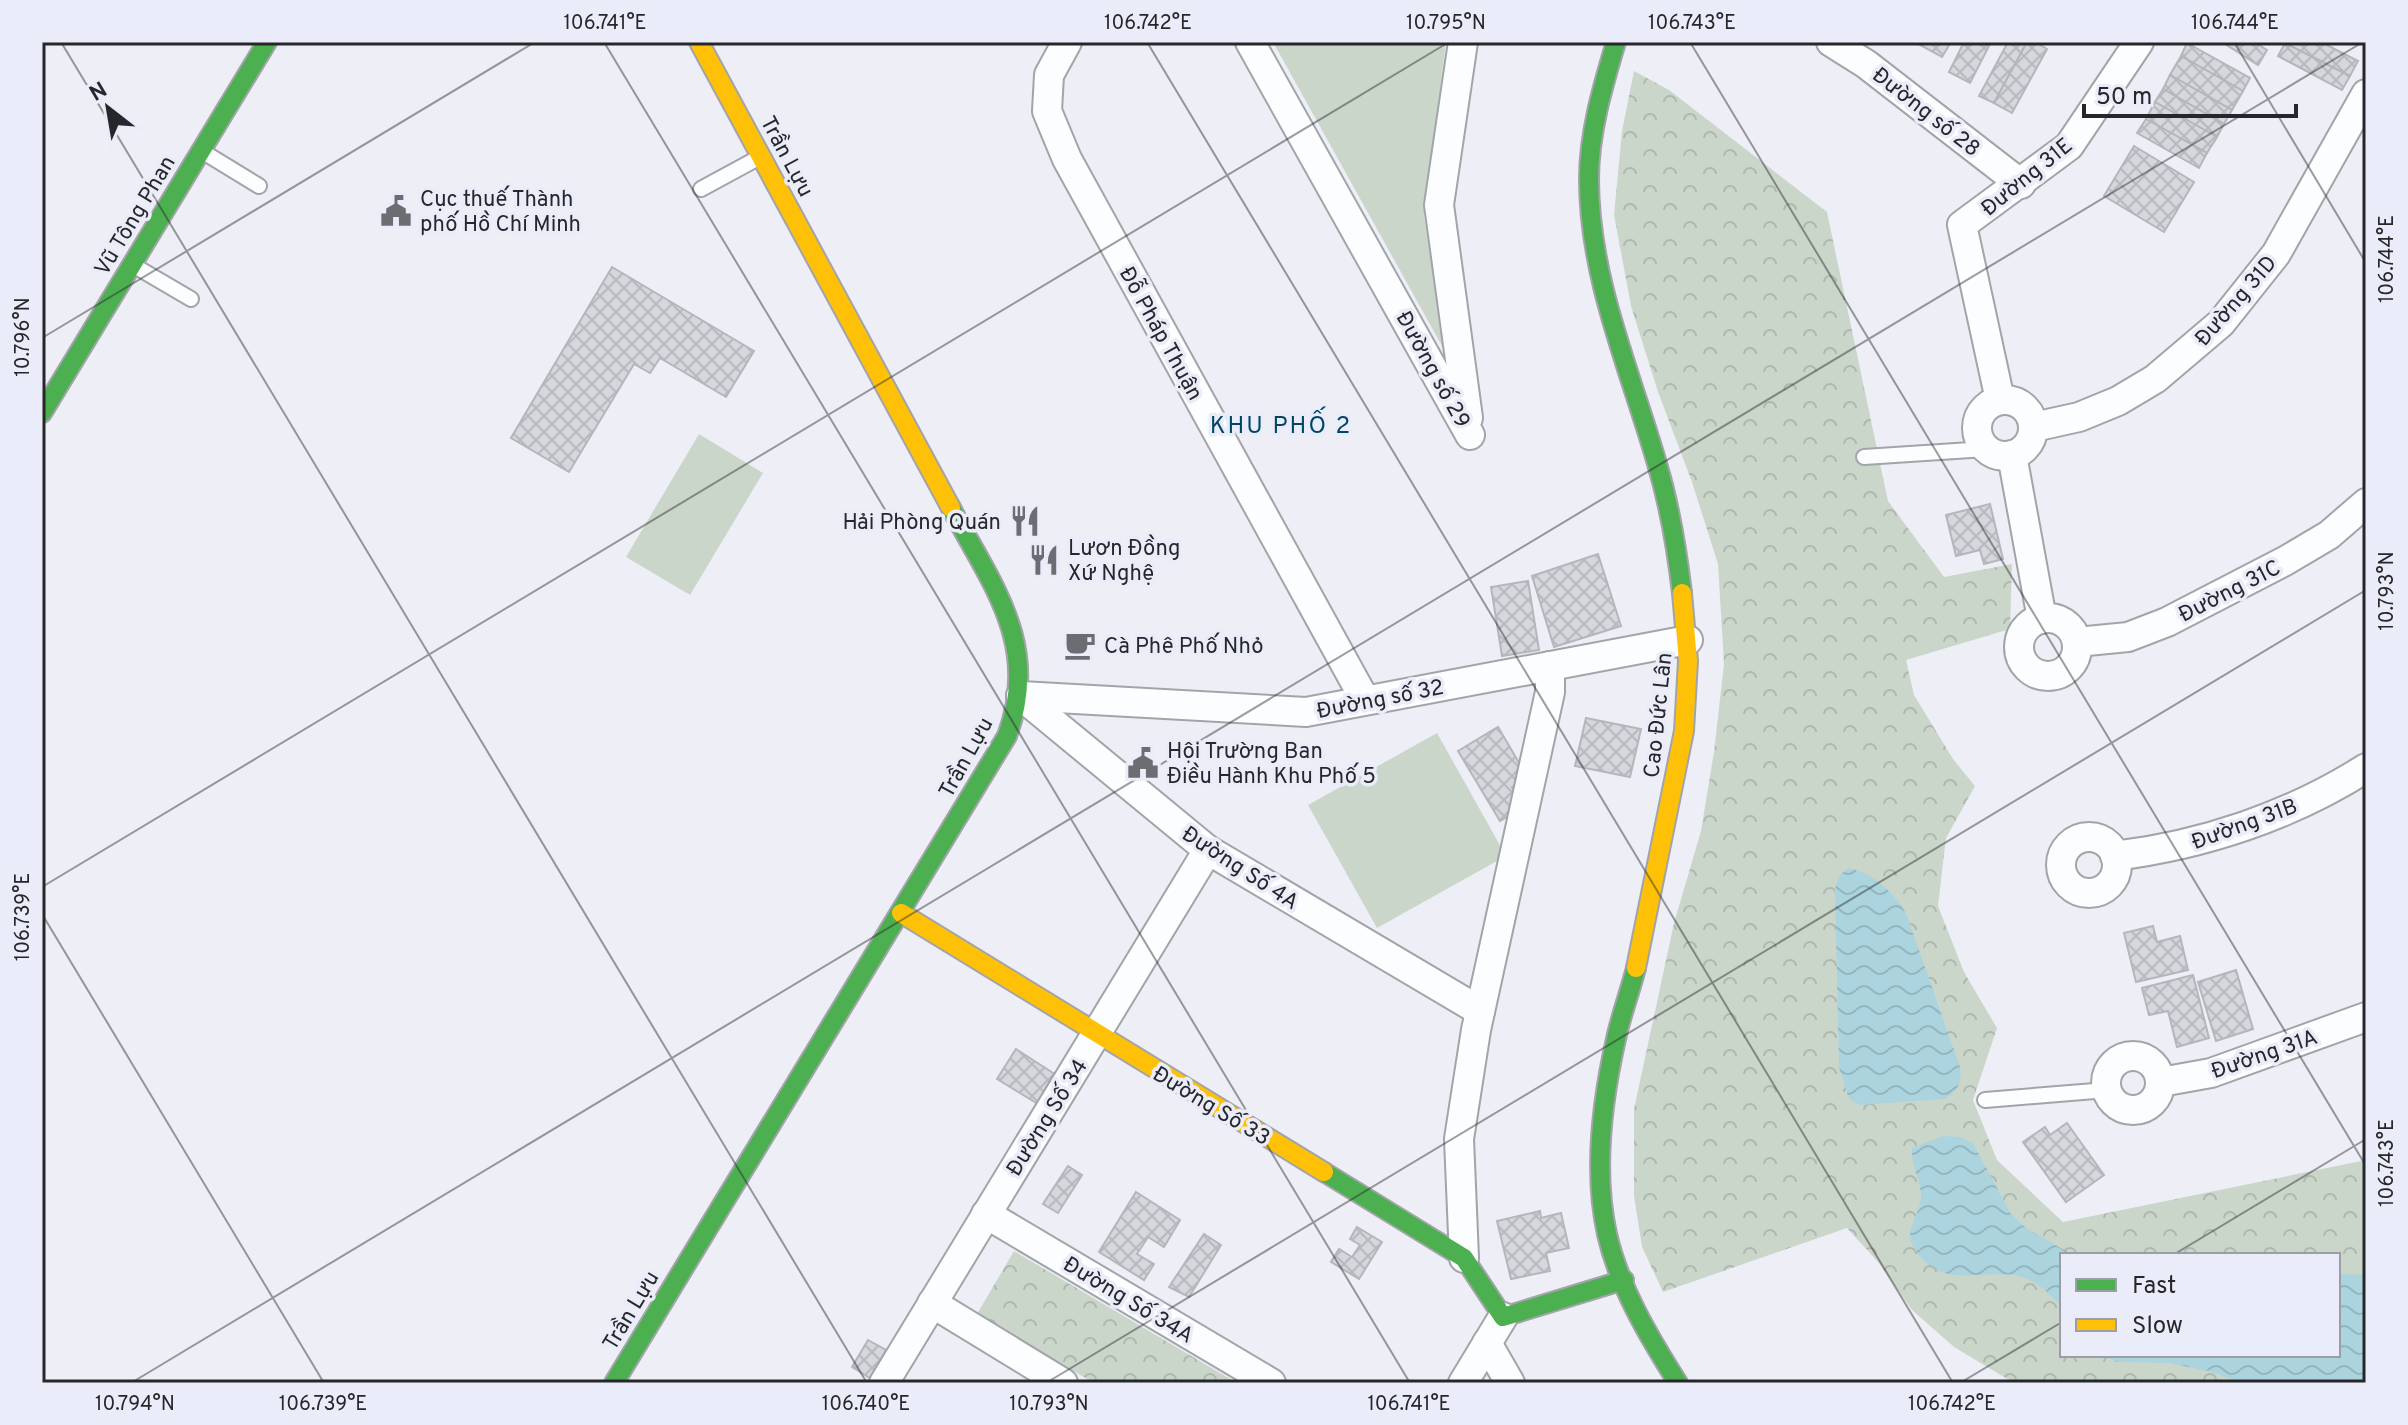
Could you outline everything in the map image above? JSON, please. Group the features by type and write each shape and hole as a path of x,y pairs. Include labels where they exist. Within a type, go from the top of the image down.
{"street":[{"name":"Vũ Tông Phan","path":"42,413 267,42"},
{"name":"Trần Lựu","path":"614,1383 1007,738 1021,696 1022,676 1016,639 999,597 699,42"},
{"name":"Đỗ Pháp Thuận","path":"1067,42 1049,75 1047,111 1067,159 1365,700"},
{"name":"Đường số 29","path":"1250,42 1470,435 1439,205 1463,42"},
{"name":"Cao Đức Lân","path":"1616,42 1596,126 1589,178 1595,252 1608,315 1659,470 1688,640 1688,685 1681,756 1636,969 1614,1045 1603,1116 1602,1182 1607,1233 1624,1280 1664,1362 1678,1383"},
{"name":"Đường số 28","path":"1831,42 1872,53 2021,184"},
{"name":"Đường 31E","path":"2000,400 1962,225 2069,146 2139,42"},
{"name":"Đường 31D","path":"2034,427 2079,417 2118,401 2155,379 2221,323 2276,254 2366,94"},
{"path":"1999,452 2028,445 2034,427 2032,417 2019,403 2000,400 1985,409 1980,416 1978,433 1999,452 2042,619"},
{"name":"Đường 31C","path":"2077,642 2128,637 2180,616 2244,584 2329,535 2366,503"},
{"path":"2051,618 2068,625 2077,642 2077,652 2069,668 2051,676 2033,671 2021,657 2019,647 2026,629 2042,619 2051,618"},
{"name":"Đường số 32","path":"1021,696 1306,712 1688,640"},
{"path":"1464,1258 1459,1139 1480,1011 1550,692 1550,666"},
{"name":"Đường Số 4A","path":"1021,696 1208,850 1480,1011"},
{"name":"Đường 31B","path":"2115,856 2160,850 2223,835 2299,804 2366,768"},
{"name":"Đường Số 34","path":"884,1383 1208,850"},
{"name":"Đường Số 33","path":"901,913 1464,1258 1503,1317"},
{"name":"Đường 31A","path":"2161,1082 2211,1073 2366,1017"},
{"path":"2130,1056 2147,1059 2159,1073 2160,1090 2150,1105 2134,1111 2117,1105 2107,1090 2108,1072 2121,1059 2130,1056"},
{"name":"Đường Số 34A","path":"986,1214 1271,1383"},
{"path":"1463,1383 1503,1317 1624,1280"},
{"path":"932,1303 1063,1383"},
{"path":"1487,1343 1510,1383"}],"lane":[{"path":"201,151 259,186"},
{"path":"701,189 761,157"},
{"path":"132,264 191,299"},
{"path":"1864,457 1999,452"},
{"path":"1985,1100 2107,1090"}],"green space":[{"path":"1273,42 1446,42 1424,216 1447,355"},
{"path":"1634,71 1669,90 1827,212 1888,501 1944,577 2012,564 2010,629 1906,660 1914,695 1953,759 1975,786 1946,838 1938,906 1964,972 1997,1028 1973,1100 1997,1160 2063,1222 2366,1160 2366,1383 2014,1383 1954,1347 1912,1310 1878,1262 1847,1228 1663,1292 1642,1247 1634,1196 1634,1109 1674,923 1701,831 1724,664 1718,564 1631,306 1614,215 1622,131"},
{"path":"699,434 763,473 690,595 626,557"},
{"path":"1437,733 1506,856 1377,928 1308,805"},
{"path":"1014,1251 1237,1383 1094,1383 977,1314"}],"water":[{"path":"1848,868 1866,874 1883,885 1907,916 1960,1067 1958,1086 1945,1099 1861,1105 1848,1096 1839,1067 1835,889 1839,876"},
{"path":"1943,1136 1960,1137 1973,1143 2011,1214 2026,1228 2070,1253 2060,1253 2060,1306 2043,1288 2025,1278 2005,1274 1953,1275 1941,1272 1919,1255 1910,1238 1921,1196 1912,1148"},
{"path":"2340,1274 2366,1275 2366,1383 2242,1383 2208,1371 2169,1363 2119,1362 2104,1357 2340,1357"}],"building":[{"path":"1922,42 1951,42 1942,57 1920,45"},
{"path":"1964,42 1991,42 1970,83 1949,72"},
{"path":"2008,42 2027,42 1994,103 1979,96"},
{"path":"2027,42 2035,42 2047,49 2012,113 1994,103"},
{"path":"2222,42 2254,42 2267,50 2258,65"},
{"path":"2321,42 2358,61 2350,76 2285,43"},
{"path":"2187,43 2250,78 2243,91 2181,56"},
{"path":"2285,43 2350,76 2342,90 2278,56"},
{"path":"2181,56 2243,91 2232,110 2170,75"},
{"path":"2170,75 2232,110 2224,124 2163,89"},
{"path":"2163,89 2224,124 2217,137 2155,102"},
{"path":"2155,102 2217,137 2207,153 2146,119"},
{"path":"2146,119 2207,153 2199,168 2137,133"},
{"path":"2134,146 2194,182 2164,232 2104,196"},
{"path":"612,267 754,351 726,397 660,358 650,373 634,364 569,472 511,438"},
{"path":"1990,504 2003,559 1984,564 1980,550 1956,556 1946,515"},
{"path":"1598,554 1621,626 1554,647 1532,576"},
{"path":"1528,581 1539,650 1502,656 1491,587"},
{"path":"1586,718 1641,729 1630,777 1575,766"},
{"path":"1498,727 1528,778 1512,787 1524,806 1500,821 1458,751"},
{"path":"2153,926 2157,942 2180,936 2188,970 2136,982 2124,933"},
{"path":"2236,970 2253,1029 2216,1041 2198,982"},
{"path":"2193,975 2209,1038 2177,1047 2168,1011 2149,1015 2142,988"},
{"path":"1016,1049 1064,1080 1046,1109 997,1079"},
{"path":"2067,1123 2104,1175 2066,1202 2023,1142 2045,1127 2050,1135"},
{"path":"1068,1166 1082,1175 1058,1213 1043,1204"},
{"path":"1136,1192 1180,1220 1164,1247 1148,1237 1137,1254 1154,1264 1144,1280 1099,1252"},
{"path":"1540,1211 1541,1218 1561,1213 1569,1248 1546,1253 1550,1271 1511,1279 1497,1221"},
{"path":"1357,1227 1382,1242 1359,1279 1331,1262 1339,1249 1352,1257 1360,1245 1350,1239"},
{"path":"1204,1234 1221,1245 1189,1297 1169,1287"},
{"path":"868,1340 886,1350 878,1364 890,1371 878,1383 852,1367"}],"traffic: fast":[{"path":"42,413 267,42"},
{"path":"1616,42 1591,144 1591,216 1596,253 1613,325 1666,498 1682,593"},
{"path":"614,1383 1007,736 1016,703 1018,673 1015,644 996,590 951,508"},
{"path":"1636,968 1620,1021 1603,1111 1600,1161 1603,1210 1612,1254 1627,1292 1678,1383"},
{"path":"1324,1172 1464,1258 1503,1317 1624,1280"}],"traffic: slow":[{"path":"699,42 951,508"},
{"path":"1636,968 1684,731 1688,661 1682,593"},
{"path":"901,913 1324,1172"}],"place":[{"name":"Cục thuế Thành phố Hồ Chí Minh","path":"396,211"},
{"name":"Hải Phòng Quán","path":"1025,521"},
{"name":"Lươn Đồng Xứ Nghệ","path":"1044,560"},
{"name":"Cà Phê Phố Nhỏ","path":"1080,645"},
{"name":"Hội Trường Ban Điều Hành Khu Phố 5","path":"1143,763"}],"district":[{"name":"KHU PHỐ 2","path":"1281,425"}]}
